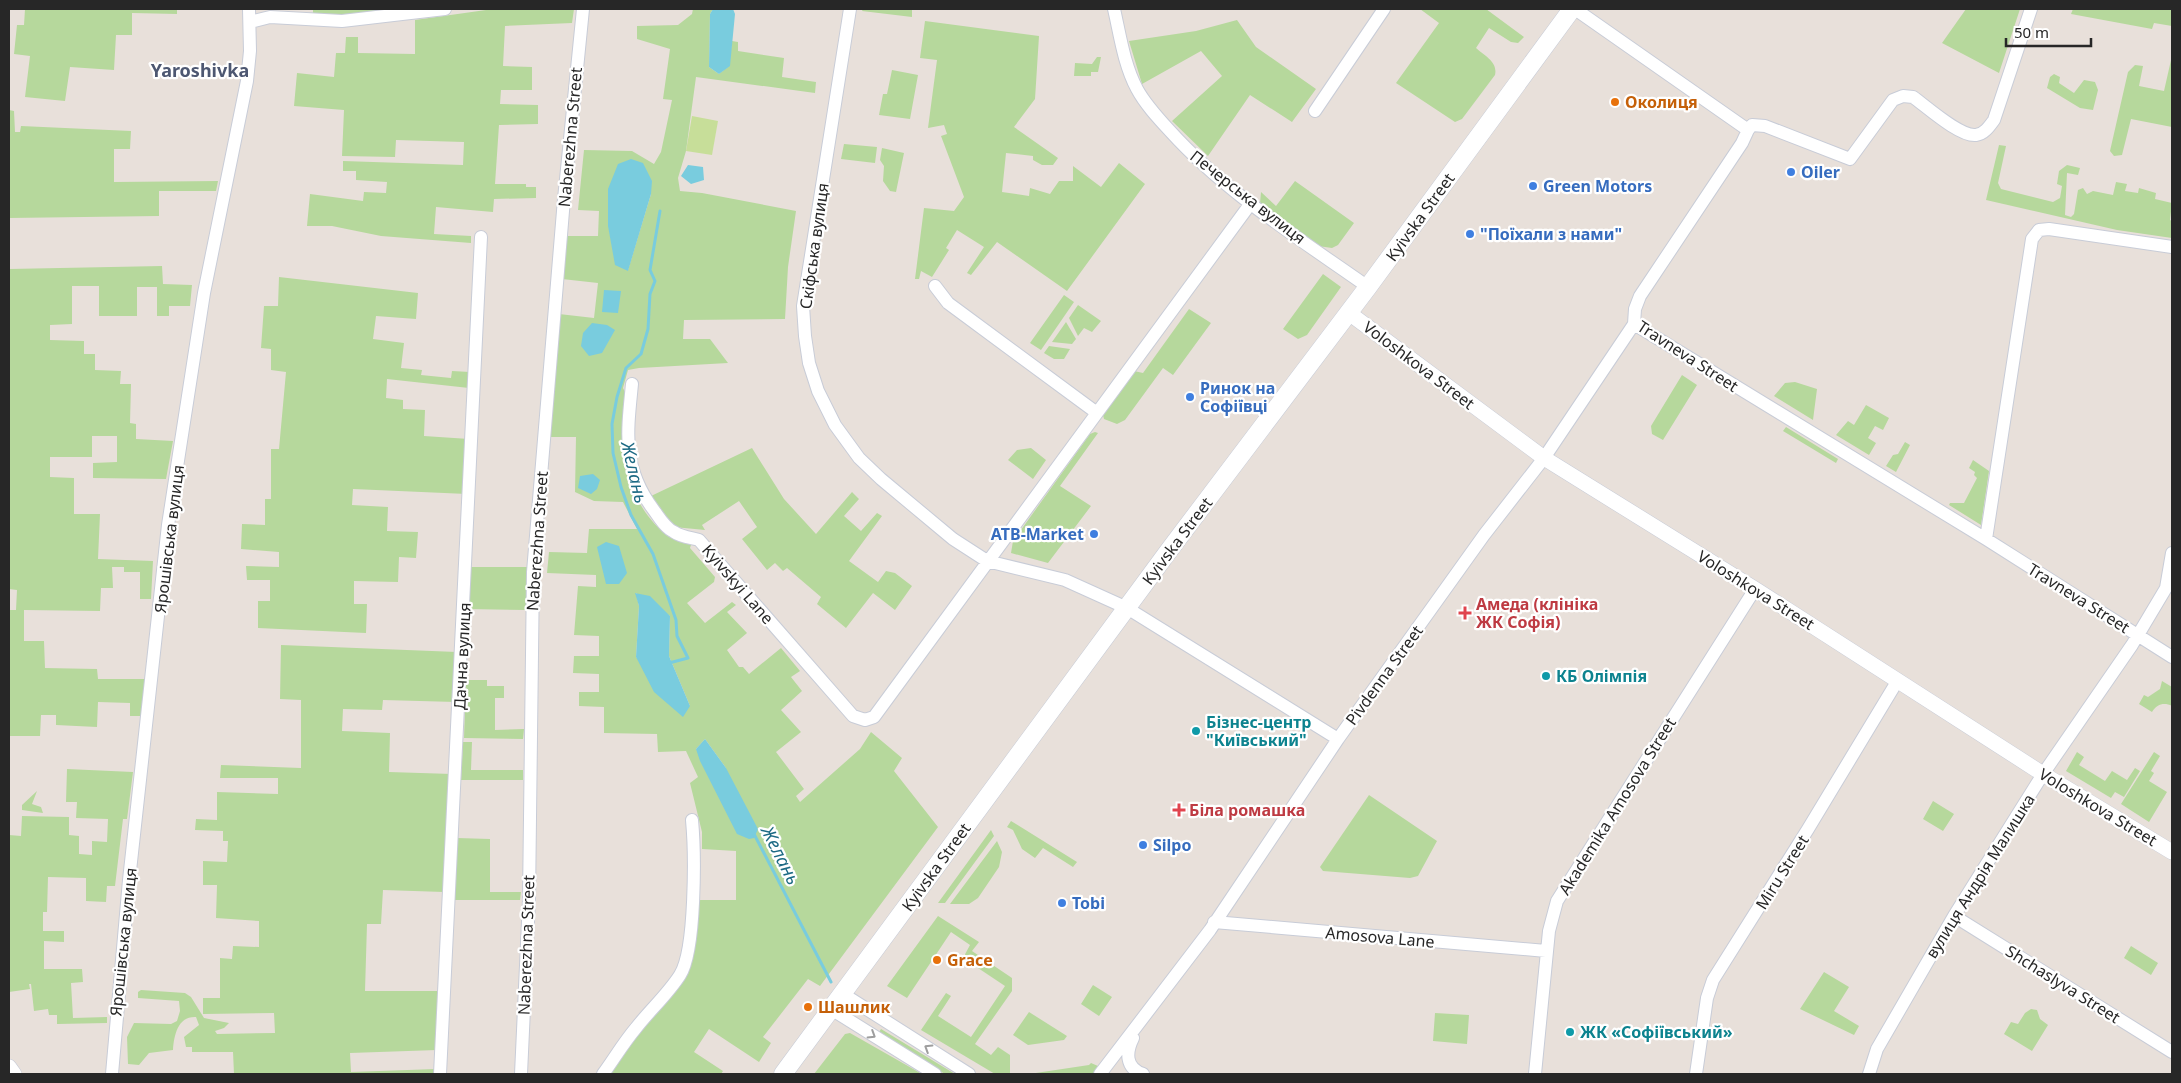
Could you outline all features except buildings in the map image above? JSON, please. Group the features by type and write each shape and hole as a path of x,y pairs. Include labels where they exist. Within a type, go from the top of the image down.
{"main road":[{"name":"Kyivska Street","path":"783,1074 1349,313 1572,9"}],"street":[{"path":"250,15 342,21 445,9"},
{"name":"Naberezhna Street","path":"521,1074 529,900 533,572 564,199 583,9"},
{"name":"Скіфська вулиця","path":"850,9 803,306 805,336 810,363 818,391 835,425 859,458 881,479 953,539 987,561 1065,580 1128,608 1338,739"},
{"name":"Печерська вулиця","path":"1114,9 1128,64 1137,89 1160,120 1193,157 1251,203 1368,287"},
{"path":"1315,111 1384,9"},
{"path":"1575,9 1748,130 1752,125 1765,126 1850,159 1893,100 1903,96 1913,97 1965,134 1977,135 1988,129 1994,120 2031,9"},
{"name":"Ярошівська вулиця","path":"112,1074 129,880 158,630 168,525 205,284 247,81 250,50 250,15"},
{"name":"Travneva Street","path":"1748,130 1742,143 1640,296 1635,309 1634,324 1986,539 2172,656"},
{"path":"987,561 1251,203"},
{"path":"1986,539 2032,239 2039,230 2049,228 2172,248"},
{"name":"Дачна вулиця","path":"440,1074 481,237"},
{"path":"935,286 948,303 1097,413"},
{"name":"Voloshkova Street","path":"1349,313 1544,458 1755,589 2043,774 2172,852"},
{"name":"Pivdenna Street","path":"1100,1074 1214,922 1338,739 1484,535 1544,458 1634,324"},
{"name":"Kyivskyi Lane","path":"632,384 628,445 631,466 640,490 663,523 674,532 700,540 853,716 864,720 874,717 987,561"},
{"name":"вулиця Андрія Малишка","path":"1869,1074 1877,1049 1954,916 2043,774 2138,635 2166,588 2172,553"},
{"name":"Akademika Amosova Street","path":"1535,1074 1546,951 1555,909 1571,877 1755,589"},
{"name":"Miru Street","path":"1696,1074 1707,998 1713,980 1808,829 1898,680"},
{"path":"603,1074 635,1028 681,974 686,956 692,912 694,852 692,820"},
{"name":"Shchaslyva Street","path":"1954,916 2172,1052"},
{"name":"Amosova Lane","path":"1214,922 1546,951"},
{"path":"843,994 969,1074"},
{"path":"831,1009 935,1074"},
{"name":"Pivdenna Street","path":"1137,1027 1130,1044 1129,1062 1137,1072 1143,1074"},
{"path":"9,1067 14,1074"}],"green space":[{"path":"25,9 177,9 177,14 132,13 132,35 116,35 114,70 70,67 65,101 25,97 30,56 14,54 17,25 24,25"},
{"path":"313,9 403,9 338,16 313,15"},
{"path":"493,9 574,9 572,23 505,26 503,66 532,67 532,90 501,90 500,104 538,105 538,124 499,125 495,184 526,184 526,187 536,187 536,198 494,199 493,212 436,207 434,234 471,236 471,243 381,236 332,226 307,226 310,194 363,201 364,192 386,193 387,182 356,180 356,171 343,171 343,161 463,165 464,142 396,140 395,157 342,156 344,110 294,106 297,73 334,77 336,53 345,53 346,37 358,37 358,53 415,54 415,20"},
{"path":"693,9 713,9 710,14 709,67 719,74 729,66 732,41 738,42 738,51 784,58 782,77 816,82 815,93 696,77 686,151 678,178 680,191 702,193 796,211 788,267 785,319 684,320 683,339 710,339 728,363 628,370 623,388 627,396 622,446 626,470 635,494 657,527 675,539 691,545 690,548 715,577 714,582 687,603 705,623 732,602 736,605 727,612 747,633 727,650 739,667 743,667 749,674 781,648 800,671 791,677 802,691 781,710 801,732 776,752 804,789 796,796 800,802 860,749 871,732 902,758 894,771 938,827 820,986 808,979 763,1037 771,1043 759,1062 709,1029 694,1052 723,1071 721,1074 610,1074 640,1032 683,980 698,900 736,900 736,851 702,849 702,832 690,783 698,777 686,751 658,752 657,734 604,733 604,707 579,706 579,692 599,692 599,674 573,673 574,656 599,656 599,636 574,635 578,586 596,587 596,575 547,573 549,552 587,553 589,529 637,529 623,502 594,501 575,492 576,437 549,437 559,314 594,318 598,283 562,279 564,236 598,236 599,211 578,210 584,150 632,151 654,164 661,152 672,100 663,99 670,49 637,39 637,26 678,25 692,14","holes":["608,189 651,194 628,270","636,593 670,616 669,656 690,706 636,657 639,606","705,739 726,768 696,749"]},
{"path":"863,9 912,9 912,17 862,11"},
{"path":"1420,9 1486,9 1524,37 1518,43 1511,42 1489,28 1476,48 1493,63 1495,75 1462,119 1455,122 1396,83 1439,23"},
{"path":"1966,9 2020,9 1999,73 1942,43"},
{"path":"2073,9 2172,9 2172,26 2154,23 2152,29 2071,14"},
{"path":"1237,20 1256,47 1316,89 1292,122 1250,95 1208,156 1172,121 1222,76 1201,51 1142,84 1129,41 1196,31"},
{"path":"925,21 1039,36 1035,99 1014,127 1058,158 1053,165 1042,165 1033,160 1033,156 1006,153 1002,192 1029,196 1030,188 1050,194 1059,181 1073,181 1073,166 1101,187 1119,163 1145,184 1067,291 997,242 971,275 967,273 984,247 957,230 946,248 949,250 932,277 921,271 919,279 915,279 924,208 954,211 964,197 941,136 947,134 944,125 928,128 937,60 920,58"},
{"path":"1097,57 1101,57 1098,72 1091,72 1091,76 1074,76 1075,63 1092,64"},
{"path":"2171,60 2172,127 2131,119 2122,155 2114,156 2110,151 2128,72 2135,65 2143,66 2139,86 2164,91"},
{"path":"892,70 918,75 910,119 879,115 883,94 887,94"},
{"path":"2054,74 2060,77 2059,83 2074,93 2084,80 2095,82 2098,90 2093,110 2080,108 2047,88 2050,77"},
{"path":"9,110 14,111 15,132 20,132 21,126 131,131 130,149 114,149 114,182 218,181 216,191 159,191 159,216 9,218"},
{"path":"692,116 718,121 712,155 686,151"},
{"path":"844,144 877,147 875,163 841,159"},
{"path":"1999,145 2006,146 1998,183 2001,189 2053,202 2060,198 2062,186 2057,184 2059,171 2067,165 2080,168 2078,175 2067,173 2065,215 2071,217 2074,214 2078,190 2083,188 2087,194 2093,191 2113,195 2116,182 2127,184 2125,191 2138,193 2139,188 2156,193 2155,199 2172,203 2170,220 2172,221 2172,238 2117,230 1986,200"},
{"path":"882,148 904,153 896,192 890,191 883,181 884,166 880,160"},
{"path":"1295,181 1354,223 1338,245 1332,248 1318,246 1260,204 1261,192 1276,206"},
{"path":"162,266 163,284 192,285 190,306 169,306 169,316 157,316 157,287 137,287 137,316 99,316 99,286 72,286 72,324 50,325 50,340 84,341 84,354 95,354 95,370 121,371 120,384 131,384 130,423 136,424 136,439 173,441 166,479 93,478 93,463 117,462 117,436 92,436 92,457 50,457 50,477 74,478 74,514 100,514 98,559 153,561 151,599 140,599 140,572 124,572 124,567 112,567 113,588 101,588 100,611 24,610 24,641 44,641 45,668 97,669 98,679 145,679 141,716 130,716 130,703 98,702 97,727 56,725 56,715 41,715 40,736 9,736 9,610 16,610 17,590 9,589 9,269"},
{"path":"1323,274 1341,287 1307,335 1298,339 1283,329"},
{"path":"279,277 418,293 416,319 376,316 373,339 404,343 401,368 422,370 421,375 451,378 452,371 470,372 469,388 387,379 386,398 403,400 403,409 425,410 424,436 469,439 467,494 353,489 352,505 388,507 387,531 418,532 416,558 399,557 398,582 354,581 354,604 367,604 366,633 258,628 258,601 270,601 270,580 247,580 246,566 279,567 279,552 241,549 242,524 265,525 265,499 271,499 271,449 279,449 286,372 271,370 271,349 261,348 264,306 278,306"},
{"path":"1064,295 1074,302 1041,350 1030,343"},
{"path":"1078,305 1101,321 1092,332 1084,328 1078,336 1069,318"},
{"path":"1189,309 1211,323 1173,375 1163,368 1125,420 1117,424 1104,419 1103,415 1134,371 1143,373"},
{"path":"1066,322 1076,339 1072,344 1052,342"},
{"path":"1049,346 1070,349 1064,359 1054,359 1044,353"},
{"path":"1682,375 1697,385 1663,440 1652,434 1651,426"},
{"path":"1795,382 1817,389 1813,420 1774,396 1785,383"},
{"path":"1866,405 1889,418 1883,430 1875,426 1868,438 1876,443 1869,455 1836,435 1848,421 1854,425"},
{"path":"1786,427 1838,459 1836,463 1783,431"},
{"path":"1098,433 1060,486 1091,506 1048,563 1011,553 1013,541 1090,434"},
{"path":"1905,442 1910,445 1896,472 1886,466 1893,455 1898,454"},
{"path":"752,448 784,499 816,534 852,492 859,499 844,516 861,531 877,513 882,516 849,561 878,582 886,571 895,573 912,586 895,610 873,593 846,628 817,604 821,597 787,568 783,571 775,563 767,570 742,539 757,527 739,501 702,525 705,530 674,527 651,496"},
{"path":"1031,448 1046,460 1033,479 1008,460 1017,450"},
{"path":"1973,460 1989,471 1981,525 1949,505 1950,503 1964,503 1977,478 1974,475 1975,472 1969,468"},
{"path":"469,567 527,567 526,610 466,609"},
{"path":"281,645 457,652 456,702 383,700 382,710 343,709 342,731 390,733 389,772 452,774 444,892 383,890 381,924 367,924 365,991 437,991 437,1050 350,1053 351,1072 436,1069 436,1074 234,1074 233,1052 192,1052 192,1047 186,1047 184,1037 199,1025 196,1017 181,1023 174,1038 173,1050 149,1053 139,1065 128,1064 127,1037 134,1023 171,1024 177,1021 180,1011 179,1001 138,998 138,992 141,990 185,993 191,997 204,1018 229,1023 224,1028 215,1031 217,1034 275,1033 274,1013 203,1014 203,998 220,998 220,958 232,959 233,946 259,947 259,921 216,918 217,885 203,885 203,861 227,862 228,841 223,841 223,831 195,830 196,819 217,820 217,792 278,794 278,778 220,778 221,765 301,768 301,700 280,699"},
{"path":"466,680 487,680 487,686 504,686 504,698 495,698 495,730 524,729 523,739 464,738"},
{"path":"2162,681 2172,687 2172,706 2161,705 2152,712 2139,704 2144,695 2148,697 2160,689"},
{"path":"463,742 472,742 471,770 523,770 523,780 461,780"},
{"path":"2077,752 2084,757 2079,765 2105,781 2112,771 2127,780 2135,768 2140,771 2124,797 2115,792 2111,798 2066,771"},
{"path":"2154,752 2160,756 2151,771 2154,773 2149,781 2167,792 2149,822 2121,804"},
{"path":"67,769 133,772 127,819 123,819 115,886 107,886 106,902 86,901 86,878 48,877 47,912 43,912 43,931 64,931 64,942 44,941 44,969 82,969 83,982 71,983 73,1018 107,1017 107,1023 57,1024 57,1015 49,1015 48,1009 34,1011 31,984 29,984 30,989 9,992 9,835 21,836 22,816 69,817 69,835 79,836 79,854 92,855 92,841 107,842 108,819 76,818 77,802 66,802"},
{"path":"37,791 32,804 41,807 43,813 22,810 22,805"},
{"path":"1369,795 1437,841 1418,876 1410,878 1323,871 1320,867"},
{"path":"1933,801 1954,814 1943,831 1923,819"},
{"path":"1011,821 1077,862 1073,867 1043,848 1035,858 1022,849 1013,830 1007,827"},
{"path":"991,830 994,836 945,903 938,903"},
{"path":"457,838 490,839 490,892 521,892 520,900 453,900"},
{"path":"997,841 1002,852 999,867 978,898 969,904 950,904"},
{"path":"938,916 979,942 972,951 1012,978 1012,991 975,1044 991,1055 998,1047 1010,1055 1010,1074 995,1074 921,1030 946,993 951,996 938,1016 971,1037 1005,986 963,958 970,945 951,932 907,998 887,986"},
{"path":"2131,946 2158,963 2151,975 2124,958"},
{"path":"1824,972 1849,987 1834,1011 1859,1026 1854,1035 1800,1009"},
{"path":"1093,985 1112,997 1099,1016 1081,1004"},
{"path":"2031,1009 2037,1010 2040,1019 2048,1025 2032,1051 2004,1034 2011,1022 2018,1024 2025,1013"},
{"path":"1029,1012 1067,1036 1064,1040 1028,1045 1013,1035"},
{"path":"1435,1013 1469,1015 1467,1044 1433,1041"},
{"path":"881,1029 955,1074 945,1074 878,1034"},
{"path":"850,1033 922,1074 814,1074 845,1034"},
{"path":"1091,1063 1098,1066 1093,1074 1029,1074 1089,1065"}],"water":[{"path":"713,9 733,9 735,14 730,66 719,74 709,67 710,14"},
{"path":"631,159 643,163 652,181 651,194 628,271 615,265 608,226 608,189 618,164"},
{"path":"688,165 703,167 704,180 691,184 681,176"},
{"path":"604,290 621,291 618,313 602,312"},
{"path":"592,323 607,325 615,330 602,353 589,356 581,346 583,333"},
{"path":"593,474 600,480 597,489 591,494 578,488 580,476"},
{"path":"606,542 619,546 627,573 619,584 606,584 597,547"},
{"path":"635,593 650,596 670,616 669,656 690,706 683,717 654,692 636,657 639,606"},
{"path":"705,739 726,768 758,829 754,838 749,839 737,834 700,761 696,749"}],"waterway":[{"name":"Желань","path":"660,211 650,270 655,281 650,294 648,329 641,354 626,368 617,397 612,424 613,453 621,487 631,515 653,554 676,620 677,636 688,658 669,663"},
{"name":"Желань","path":"753,832 831,982"}],"place":[{"name":"Околиця","path":"1615,102"},
{"name":"Oiler","path":"1791,172"},
{"name":"Green Motors","path":"1533,186"},
{"name":"\"Поїхали з нами\"","path":"1470,234"},
{"name":"Ринок на Софіївці","path":"1190,397"},
{"name":"ATB-Market","path":"1094,534"},
{"name":"Амеда (клініка ЖК Софія)","path":"1465,613"},
{"name":"КБ Олімпія","path":"1546,676"},
{"name":"Бізнес-центр \"Київський\"","path":"1196,731"},
{"name":"Біла ромашка","path":"1179,810"},
{"name":"Silpo","path":"1143,845"},
{"name":"Tobi","path":"1062,903"},
{"name":"Grace","path":"937,960"},
{"name":"Шашлик","path":"808,1007"},
{"name":"ЖК «Софіївський»","path":"1570,1032"}],"district":[{"name":"Yaroshivka","path":"200,70"}]}
